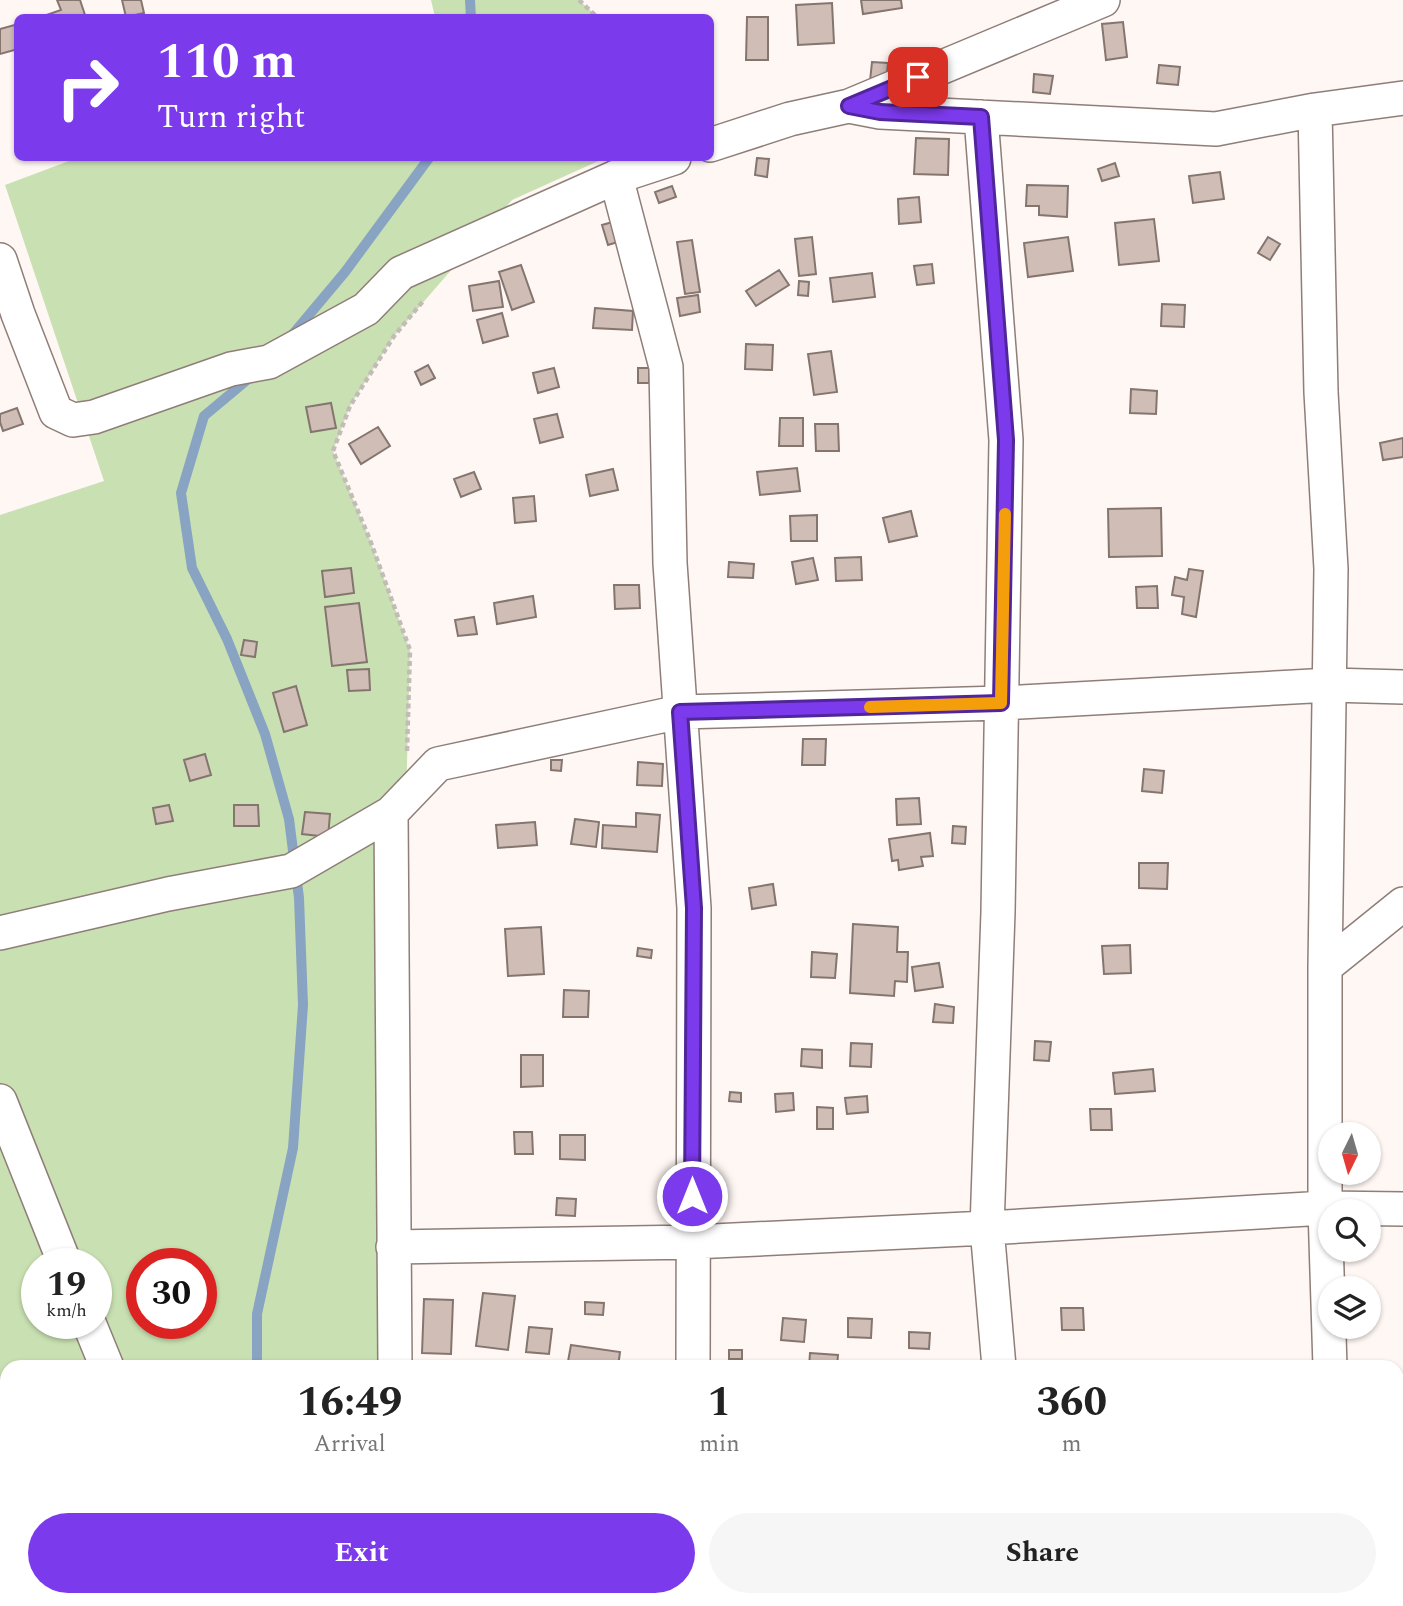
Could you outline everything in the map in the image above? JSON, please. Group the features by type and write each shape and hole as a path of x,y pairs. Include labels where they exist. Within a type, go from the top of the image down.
{"street":[{"path":"714,144 790,119 849,106 1103,0"},
{"path":"849,106 880,112 1216,129 1315,110 1403,98"},
{"path":"1315,110 1321,392 1331,569 1325,967 1325,1199"},
{"path":"981,117 1006,440 998,912 987,1228 998,1360"},
{"path":"0,260 56,412 73,420 94,417 230,369 270,362 366,309 401,274 616,177 665,161"},
{"path":"616,177 666,366 670,563 694,908 693,1360"},
{"path":"0,933 168,894 291,871 391,814 438,764 680,712 1001,703 1329,685 1403,687"},
{"path":"391,814 395,1360"},
{"path":"1325,967 1403,904"},
{"path":"0,1101 59,1248"},
{"path":"393,1247 693,1242 1318,1209"},
{"path":"1381,1209 1403,1209"},
{"path":"1327,1262 1330,1360"},
{"path":"96,1339 104,1360"}],"path":[{"path":"579,0 594,14"},
{"path":"407,752 410,650 370,540 333,451 350,406 394,335 429,293"}],"green space":[{"path":"431,0 579,0 595,14 434,14"},
{"path":"69,161 598,161 512,200 394,336 350,406 333,451 370,540 410,650 391,1360 0,1360 0,515 104,481 5,185"}],"building":[{"path":"57,0 80,0 85,14 50,14 61,10"},
{"path":"122,0 141,0 144,13 125,14"},
{"path":"861,0 901,0 902,8 863,14"},
{"path":"832,3 834,43 798,45 796,5"},
{"path":"747,17 768,17 768,60 746,60"},
{"path":"1123,22 1127,57 1106,60 1102,24"},
{"path":"14,25 14,50 0,54 0,29"},
{"path":"872,62 888,63 886,82 870,81"},
{"path":"1159,65 1180,67 1178,85 1157,83"},
{"path":"1034,74 1053,76 1050,94 1033,92"},
{"path":"916,138 949,139 948,175 914,174"},
{"path":"757,158 769,159 767,177 755,175"},
{"path":"1115,163 1119,176 1102,181 1098,169"},
{"path":"1220,172 1224,199 1193,203 1189,176"},
{"path":"1027,185 1068,186 1067,217 1039,215 1039,206 1026,206"},
{"path":"672,186 676,197 659,203 655,192"},
{"path":"919,197 921,222 899,224 898,199"},
{"path":"1154,219 1159,261 1119,265 1115,223"},
{"path":"616,221 621,241 608,245 602,225"},
{"path":"812,237 816,274 799,276 795,239"},
{"path":"1068,237 1073,271 1028,277 1024,243"},
{"path":"1268,237 1280,244 1270,260 1258,253"},
{"path":"692,240 700,292 685,294 677,242"},
{"path":"932,264 934,283 917,285 914,266"},
{"path":"521,265 534,302 512,310 499,272"},
{"path":"779,270 789,285 756,306 746,291"},
{"path":"872,273 875,297 833,302 830,278"},
{"path":"499,281 503,307 473,311 469,286"},
{"path":"799,281 809,282 808,296 798,295"},
{"path":"698,295 700,312 680,316 677,298"},
{"path":"1162,304 1185,305 1184,327 1161,326"},
{"path":"595,308 633,311 632,330 593,328"},
{"path":"502,313 508,336 483,343 477,320"},
{"path":"746,344 773,345 772,370 745,369"},
{"path":"831,351 837,392 814,395 808,354"},
{"path":"428,365 435,378 421,385 415,372"},
{"path":"554,368 559,387 538,393 533,373"},
{"path":"638,368 649,368 649,383 638,383"},
{"path":"1131,389 1157,391 1156,414 1130,413"},
{"path":"331,403 336,428 311,432 306,407"},
{"path":"17,408 23,424 3,431 0,414"},
{"path":"557,414 563,437 540,443 534,419"},
{"path":"780,418 803,418 803,446 779,446"},
{"path":"815,424 838,424 839,451 816,451"},
{"path":"378,427 390,446 361,464 349,444"},
{"path":"1403,438 1403,457 1383,460 1380,443"},
{"path":"797,468 800,491 760,495 757,472"},
{"path":"613,469 618,490 590,496 586,475"},
{"path":"474,472 481,489 461,497 454,479"},
{"path":"534,496 536,521 515,523 513,498"},
{"path":"1161,508 1162,556 1109,557 1108,509"},
{"path":"911,511 917,536 889,542 883,518"},
{"path":"817,515 817,541 791,541 790,516"},
{"path":"861,557 862,580 836,581 835,558"},
{"path":"813,558 818,580 796,584 792,562"},
{"path":"729,562 754,564 753,578 728,577"},
{"path":"351,568 354,593 325,597 322,571"},
{"path":"1189,569 1203,571 1196,617 1182,614 1184,597 1172,595 1175,577 1187,580"},
{"path":"614,585 639,585 640,608 615,609"},
{"path":"1157,586 1158,608 1137,608 1136,587"},
{"path":"533,596 536,617 497,624 494,603"},
{"path":"359,603 367,662 332,666 325,607"},
{"path":"474,617 477,634 458,636 455,620"},
{"path":"244,640 257,642 255,657 241,655"},
{"path":"369,669 370,690 349,691 347,670"},
{"path":"296,686 307,725 284,732 273,693"},
{"path":"803,739 826,739 825,765 802,765"},
{"path":"205,754 211,775 190,781 184,760"},
{"path":"551,760 562,760 561,771 551,770"},
{"path":"638,762 663,764 662,786 637,785"},
{"path":"1144,769 1164,771 1162,793 1142,791"},
{"path":"919,798 921,824 897,825 896,799"},
{"path":"169,805 173,821 156,824 153,808"},
{"path":"234,805 258,805 259,826 234,826"},
{"path":"305,812 330,814 328,837 302,834"},
{"path":"636,813 660,815 657,852 602,848 603,825 636,827"},
{"path":"575,819 599,822 596,847 571,844"},
{"path":"535,822 537,845 498,848 496,825"},
{"path":"953,826 966,827 965,844 952,843"},
{"path":"930,833 933,856 921,857 923,866 899,870 898,860 892,861 889,839"},
{"path":"1139,863 1168,863 1167,889 1139,888"},
{"path":"773,884 776,905 752,909 749,888"},
{"path":"853,924 898,927 897,952 908,952 907,982 895,981 894,996 850,993"},
{"path":"541,927 544,974 508,976 505,929"},
{"path":"1130,945 1131,973 1104,974 1102,946"},
{"path":"638,948 652,950 651,958 637,956"},
{"path":"812,952 837,954 835,978 811,977"},
{"path":"939,963 943,987 915,991 912,967"},
{"path":"564,990 589,991 588,1017 563,1017"},
{"path":"935,1004 954,1007 953,1023 933,1022"},
{"path":"1035,1041 1051,1042 1049,1061 1034,1060"},
{"path":"851,1043 872,1044 871,1067 850,1066"},
{"path":"802,1049 822,1050 822,1068 801,1066"},
{"path":"521,1055 543,1055 543,1086 521,1087"},
{"path":"1153,1069 1155,1091 1115,1094 1113,1073"},
{"path":"730,1092 741,1093 741,1102 729,1101"},
{"path":"793,1093 794,1110 776,1112 775,1094"},
{"path":"867,1096 868,1112 847,1114 845,1098"},
{"path":"817,1107 833,1108 833,1129 817,1129"},
{"path":"1090,1109 1111,1109 1112,1130 1091,1130"},
{"path":"514,1132 532,1132 533,1154 515,1154"},
{"path":"560,1135 585,1135 585,1160 560,1159"},
{"path":"557,1198 576,1199 575,1216 556,1215"},
{"path":"483,1293 515,1296 508,1350 476,1346"},
{"path":"424,1299 453,1300 451,1354 422,1353"},
{"path":"585,1302 604,1303 603,1315 585,1314"},
{"path":"1061,1308 1083,1308 1084,1330 1062,1330"},
{"path":"783,1318 806,1320 804,1342 781,1340"},
{"path":"848,1318 872,1319 871,1338 848,1337"},
{"path":"529,1327 552,1329 549,1354 526,1352"},
{"path":"909,1332 930,1333 929,1349 909,1348"},
{"path":"571,1345 620,1352 619,1360 568,1360"},
{"path":"729,1350 742,1350 742,1359 729,1359"},
{"path":"810,1353 838,1355 838,1360 810,1360"}],"waterway":[{"path":"470,0 471,14"},
{"path":"293,334 345,272 427,161"},
{"path":"253,375 204,416 181,493 192,568 227,639 265,734 289,819 299,898 303,1005 293,1148 257,1314 257,1360"}],"slow traffic":[{"path":"870,707 1001,703 1005,514"}],"route":[{"path":"692,1196 694,908 680,712 1001,703 1006,440 981,117 880,112 849,106 918,77"}]}
